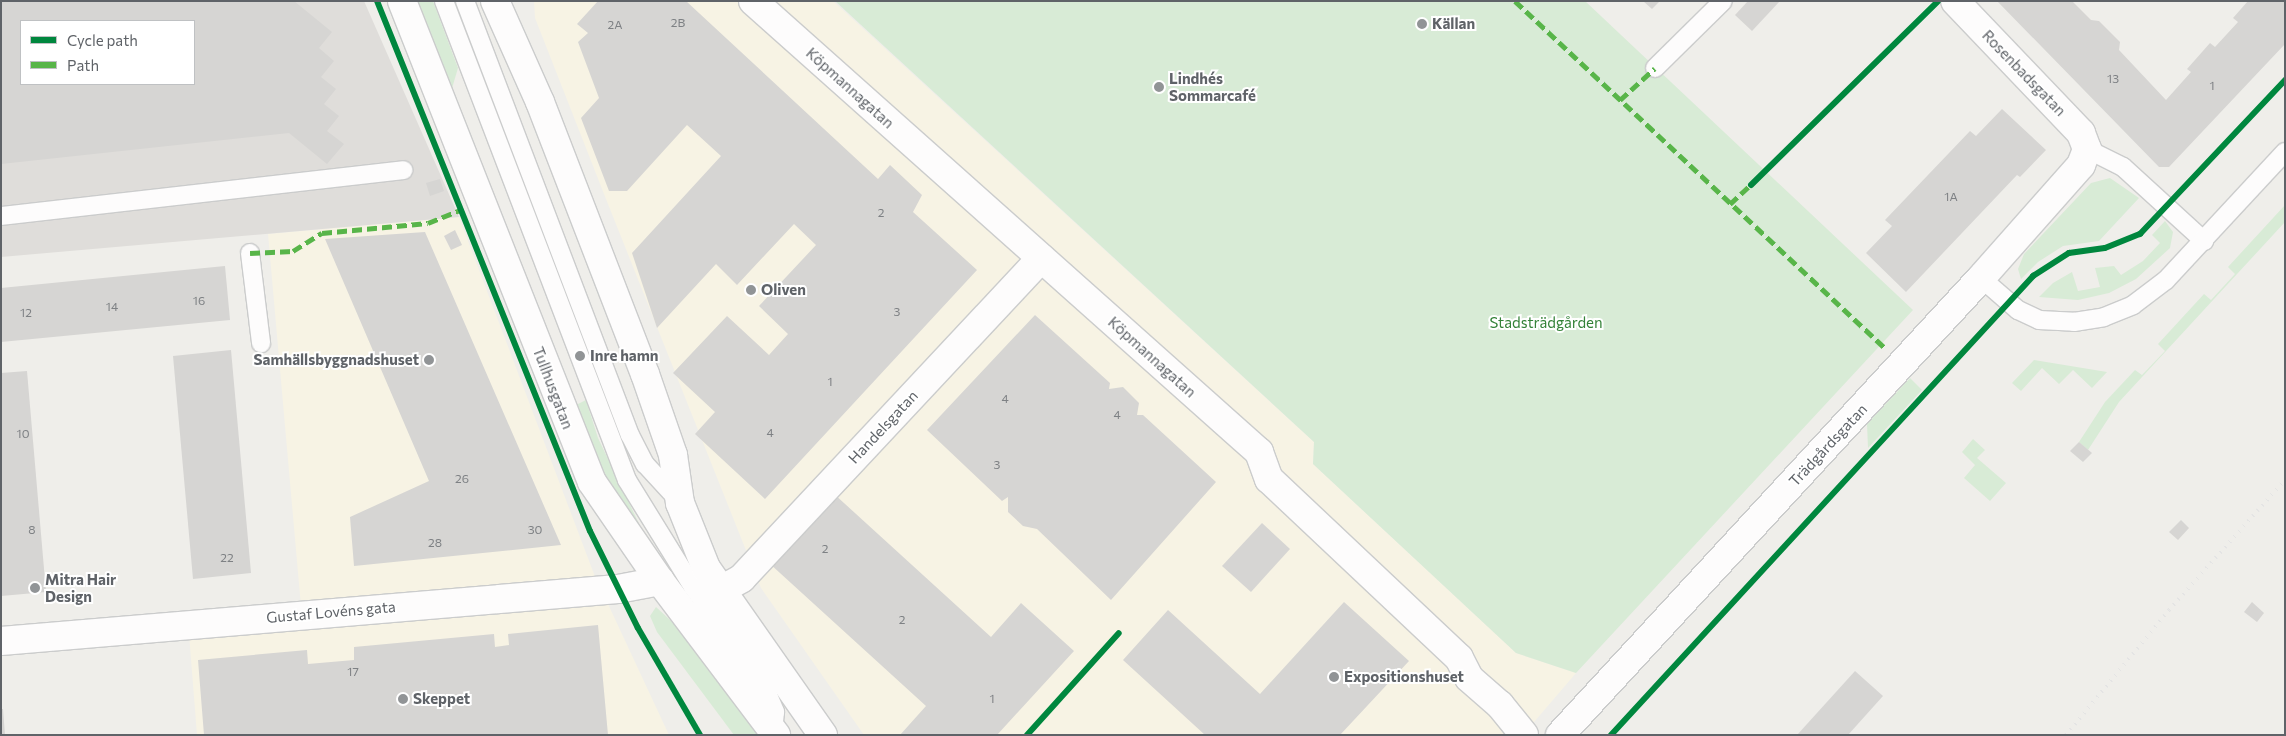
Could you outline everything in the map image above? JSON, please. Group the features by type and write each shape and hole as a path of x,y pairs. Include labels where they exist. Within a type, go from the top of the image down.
{"street":[{"name":"Tullhusgatan","path":"402,1 592,482 660,581 775,733"},
{"path":"495,1 540,102 658,410 673,455 680,503 706,568 719,591 823,735"},
{"name":"Köpmannagatan","path":"753,1 1260,452 1269,479 1459,658 1469,678 1500,705 1524,735"},
{"name":"Rosenbadsgatan","path":"1955,1 2057,106 2081,134 2087,148"},
{"name":"Trädgårdsgatan","path":"1560,735 2067,183 2081,165 2087,148"},
{"name":"Handelsgatan","path":"719,591 742,578 1041,258"},
{"name":"Gustaf Lovéns gata","path":"1,641 618,589 660,581"}],"lane":[{"path":"444,1 627,480 693,587 765,688 775,712 775,733"},
{"path":"465,1 630,435 646,464 680,503"},
{"path":"1654,68 1723,1"},
{"path":"492,68 509,34"},
{"path":"2087,148 2123,167 2204,241"},
{"path":"1981,278 2018,310 2039,320 2089,320 2104,317 2148,295 2204,241 2285,152"},
{"path":"1,216 403,170"},
{"path":"250,253 261,343"}],"shaded area":[{"path":"1,1 364,1 459,217 1,257"},
{"path":"534,1 833,1 1314,442 1313,464 1516,653 1576,673 1523,735 864,735 761,588 535,18"},
{"path":"459,217 594,574 669,735 197,735 189,634 303,629 268,234"}],"green space":[{"path":"412,1 433,1 458,68 450,95"},
{"name":"Stadsträdgården","path":"835,1 1585,1 1913,310 1576,673 1516,653 1313,464 1314,442"},
{"path":"2110,178 2139,198 2099,241 2063,246 2038,262 2021,279 2018,269 2024,254 2091,183"},
{"path":"2285,205 2285,222 2119,402 2088,450 2079,442 2105,402 2135,370 2142,375 2165,351 2158,344 2204,294 2211,300 2235,274 2228,267"},
{"path":"2165,221 2173,232 2170,248 2136,279 2109,293 2078,300 2039,297 2053,283 2072,272 2078,291 2100,287 2095,268 2114,266 2121,275 2143,261 2160,243 2152,235"},
{"path":"2034,360 2107,372 2092,388 2073,370 2059,384 2042,368 2021,391 2012,383"},
{"path":"1910,378 1922,390 1868,448 1867,424"},
{"path":"586,400 598,438 643,532 605,480 570,408"},
{"path":"1973,439 1985,450 1977,458 2006,483 1990,501 1964,478 1975,465 1962,452"},
{"path":"656,607 682,631 758,735 734,735 657,632 650,616"}],"building":[{"path":"1,1 294,1 332,32 319,48 334,61 321,77 336,89 324,104 339,116 327,131 344,144 327,164 289,133 1,164"},
{"path":"598,1 686,1 878,179 890,165 922,195 913,212 977,270 765,499 695,434 715,412 673,373 727,316 769,355 788,334 759,306 816,245 794,224 737,285 716,264 657,328 632,253 721,156 687,125 627,191 609,191 581,118 599,98 578,42 588,33 577,24"},
{"path":"1643,1 1660,1 1652,9"},
{"path":"1748,1 1780,1 1752,31 1735,15"},
{"path":"1997,1 2072,1 2091,20 2099,21 2120,42 2119,50 2166,100 2191,72 2187,69 2210,43 2215,47 2238,22 2233,18 2248,1 2285,1 2285,44 2169,167 2159,167"},
{"path":"2002,109 2046,150 2020,177 2017,175 1906,292 1866,253 1892,226 1885,220 1970,131 1976,136"},
{"path":"440,179 444,191 430,196 426,183"},
{"path":"455,230 462,245 451,250 444,236"},
{"name":"Samhällsbyggnadshuset","path":"425,232 561,545 354,566 350,517 429,481 325,239"},
{"path":"225,266 230,320 1,342 1,288"},
{"path":"1035,315 1110,383 1109,389 1123,387 1139,403 1137,415 1143,415 1216,482 1111,600 1037,529 1023,526 1008,512 1008,497 1002,501 927,430"},
{"path":"231,350 251,573 193,579 173,356"},
{"path":"27,371 46,592 1,596 1,373"},
{"path":"2079,442 2092,453 2083,462 2070,451"},
{"path":"833,493 991,637 1021,603 1074,651 997,735 900,735 926,706 769,563"},
{"path":"2181,520 2189,528 2178,540 2169,532"},
{"path":"1262,523 1290,549 1251,592 1222,566"},
{"name":"Expositionshuset","path":"1344,602 1409,661 1340,735 1205,735 1123,660 1168,610 1260,694"},
{"path":"2252,602 2264,613 2257,622 2244,612"},
{"name":"Skeppet","path":"598,625 608,735 204,735 198,660 307,650 308,664 354,660 354,647 494,634 495,647 509,645 508,634"},
{"path":"1855,671 1883,696 1848,735 1797,735"},
{"path":"1,709 3,709 5,735 1,735"}],"railway":[{"path":"2066,735 2169,610 2285,480"}],"marked path":[{"path":"1515,1 1885,348"},
{"path":"1620,100 1655,68"},
{"path":"1730,204 1754,182"},
{"path":"250,253 293,251 322,233 428,223 463,209"}],"cycle path":[{"path":"377,1 590,531 638,628 700,735"},
{"path":"1751,185 1938,1"},
{"path":"1611,735 2033,276 2069,253 2105,248 2140,234 2285,80"},
{"path":"1027,735 1119,633"}],"place":[{"name":"Källan","path":"1422,24"},
{"name":"Lindhés Sommarcafé","path":"1159,87"},
{"name":"Oliven","path":"751,290"},
{"name":"Inre hamn","path":"580,356"},
{"name":"Samhällsbyggnadshuset","path":"429,360"},
{"name":"Mitra Hair Design","path":"35,588"},
{"name":"Expositionshuset","path":"1334,677"},
{"name":"Skeppet","path":"403,699"}]}
